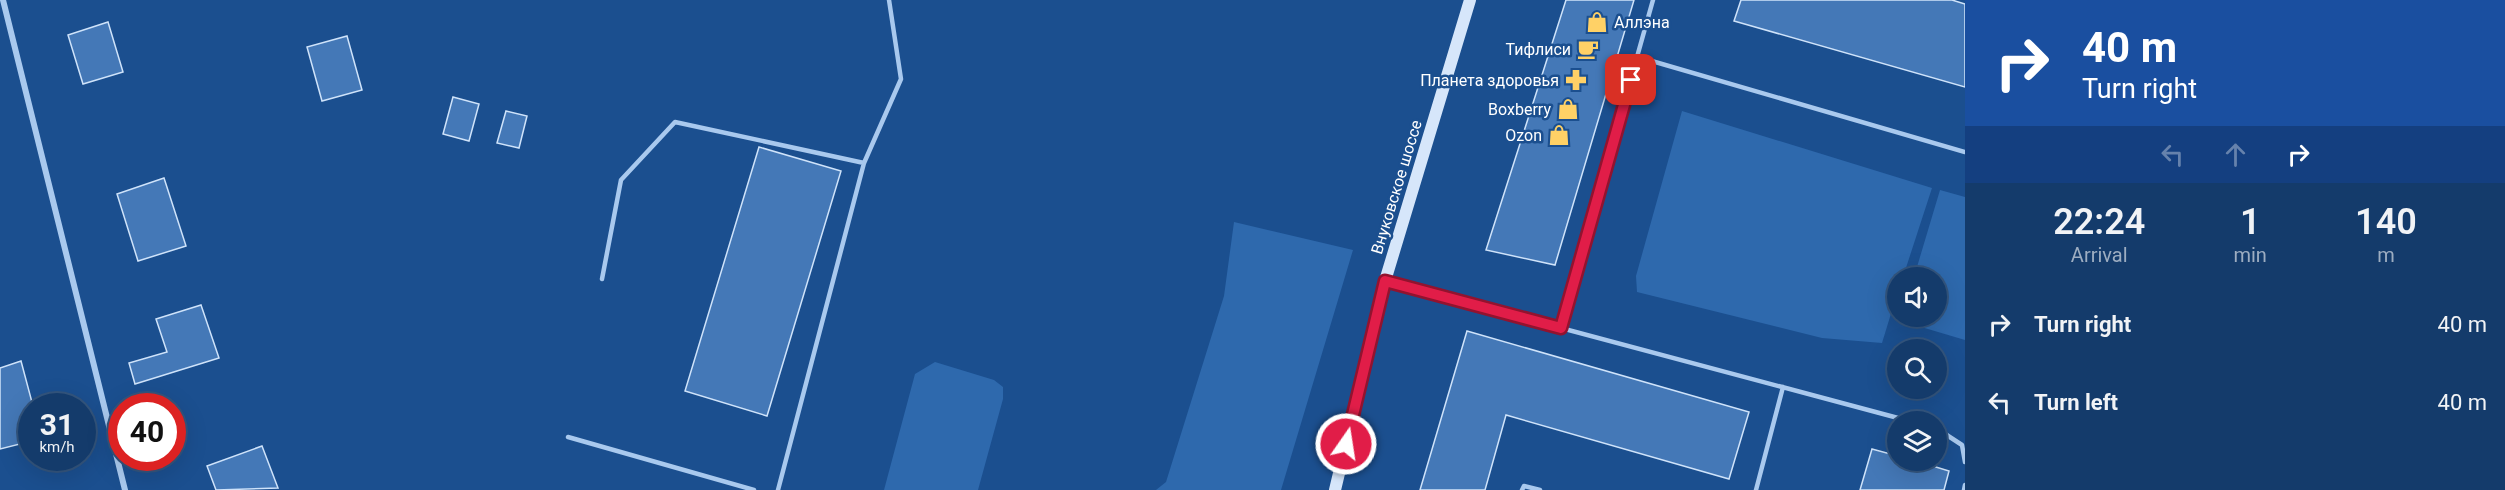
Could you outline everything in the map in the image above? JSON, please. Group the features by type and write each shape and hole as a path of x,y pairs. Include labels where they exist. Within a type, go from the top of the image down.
{"street":[{"path":"3,0 125,490"},
{"name":"Внуковское шоссе","path":"1335,490 1385,281 1470,0"}],"lane":[{"path":"778,490 864,163 901,78 889,0"},
{"path":"1561,328 1653,0"},
{"path":"1638,57 1965,152"},
{"path":"602,279 621,180 675,122 864,163"},
{"path":"1385,281 1887,415"},
{"path":"1756,490 1783,387"},
{"path":"1947,435 1962,445 1965,462"},
{"path":"568,437 754,490"},
{"path":"1964,490 1965,484"},
{"path":"1522,490 1524,486 1540,490"}],"shaded area":[{"path":"1682,111 1932,188 1906,267 1887,267 1887,327 1882,343 1822,338 1637,292 1636,276"},
{"path":"1940,190 1965,197 1965,340 1921,327 1947,327 1947,267 1917,267"},
{"path":"1234,222 1353,250 1281,490 1156,490 1166,482 1224,296"},
{"path":"935,362 994,380 1003,387 1003,399 978,490 884,490 915,374"}],"building":[{"path":"1566,0 1634,0 1555,265 1486,250"},
{"path":"1741,0 1952,0 1965,4 1965,87 1734,21"},
{"path":"108,22 123,72 83,84 68,35"},
{"path":"347,36 362,90 322,101 307,47"},
{"path":"453,97 479,104 469,141 443,134"},
{"path":"506,111 527,116 519,148 497,143"},
{"path":"759,147 841,171 767,416 685,391"},
{"path":"164,178 186,246 138,261 117,194"},
{"path":"201,305 219,358 135,384 129,363 167,352 156,319"},
{"path":"1467,331 1749,412 1729,479 1506,415 1485,490 1420,490"},
{"path":"21,361 30,393 18,393 18,444 0,449 0,368"},
{"path":"262,446 278,488 216,490 207,466"},
{"path":"1872,449 1887,453 1887,471 1949,471 1944,490 1860,490"}],"place":[{"name":"Аллэна","path":"1597,22"},
{"name":"Тифлиси","path":"1588,49"},
{"name":"Планета здоровья","path":"1576,80"},
{"name":"Boxberry","path":"1568,109"},
{"name":"Ozon","path":"1559,135"}],"route":[{"path":"1346,444 1385,281 1561,328 1631,80"}]}
